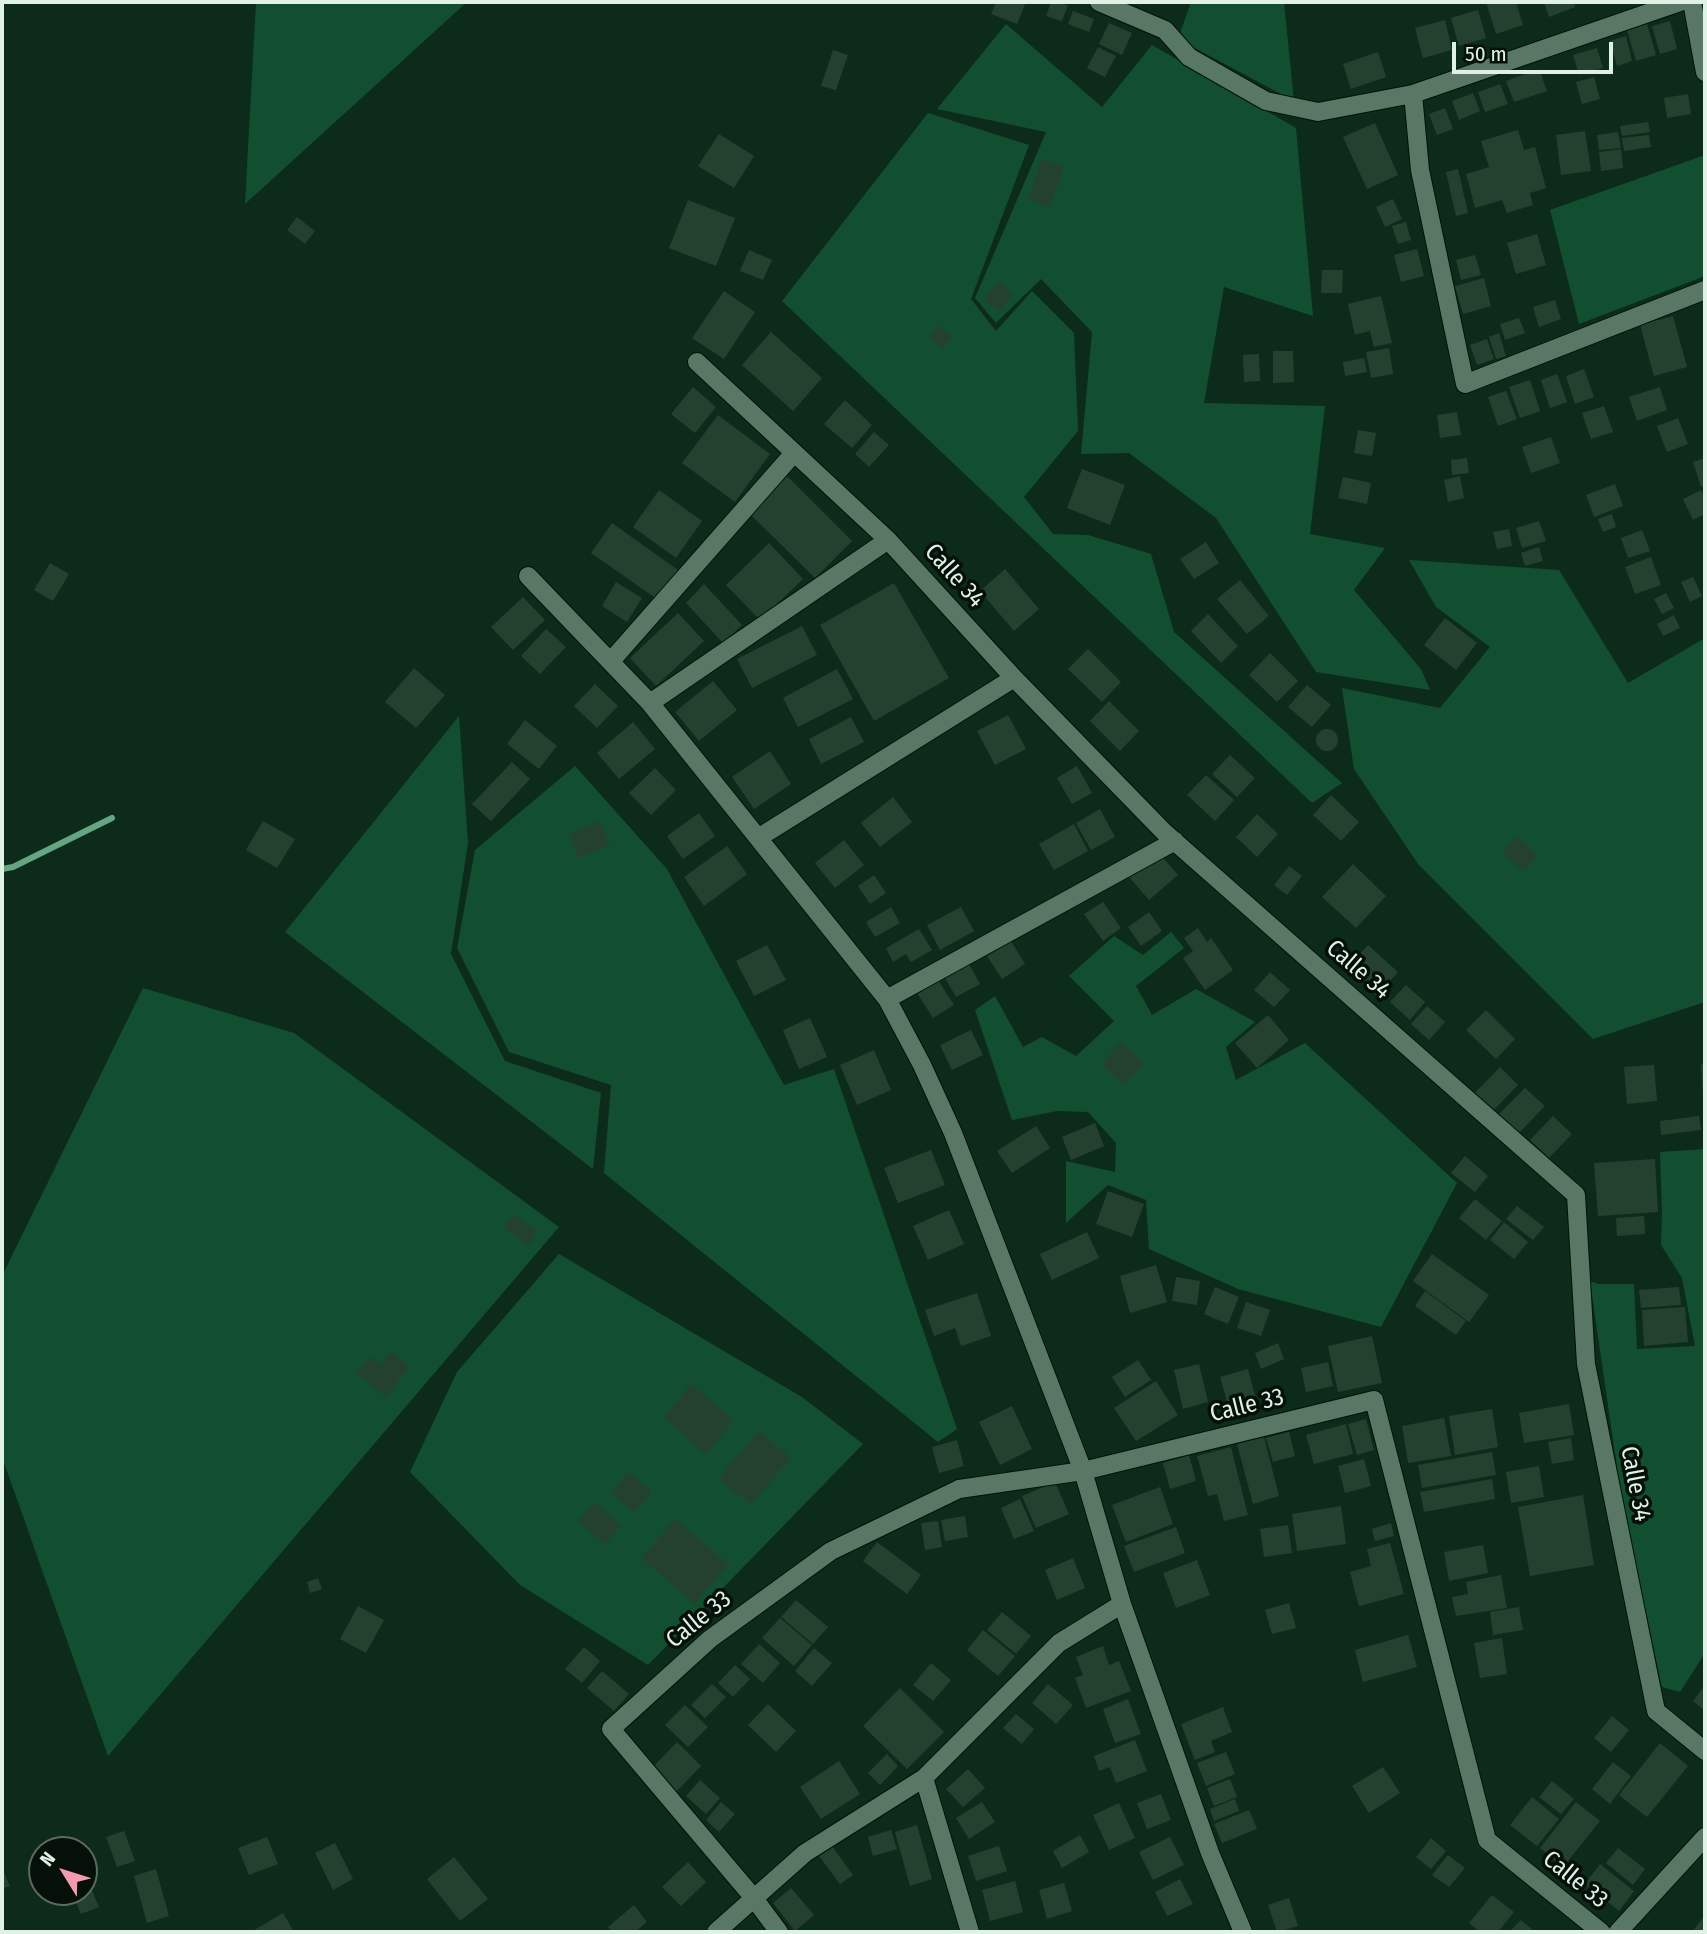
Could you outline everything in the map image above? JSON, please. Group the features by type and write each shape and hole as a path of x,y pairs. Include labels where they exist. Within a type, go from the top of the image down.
{"street":[{"path":"1099,2 1165,30 1189,57 1266,101 1318,112 1413,94 1680,2"},
{"path":"1692,2 1705,72"},
{"path":"1413,94 1420,170 1465,384 1705,290"},
{"name":"Calle 34","path":"697,362 888,540 1014,678 1175,841 1576,1195 1586,1364 1656,1711 1705,1751"},
{"path":"611,661 794,453"},
{"path":"650,703 888,540"},
{"path":"527,576 650,703 887,999 922,1065 953,1133 1083,1471 1122,1604 1210,1853 1242,1932"},
{"path":"758,838 1014,678"},
{"path":"887,999 1175,841"},
{"name":"Calle 33","path":"753,1897 611,1729 710,1639 831,1551 959,1489 1083,1471 1374,1401 1487,1840 1601,1932"},
{"path":"716,1932 804,1853 924,1778 1059,1643 1122,1604"},
{"path":"924,1778 970,1932"},
{"path":"1618,1932 1705,1837"},
{"path":"753,1897 779,1932"}],"green space":[{"path":"256,2 467,2 245,204"},
{"path":"1191,2 1284,2 1294,101 1178,39"},
{"path":"1006,24 1102,107 1152,45 1296,128 1313,316 1224,287 1204,403 1325,406 1310,534 1385,548 1354,590 1421,669 1430,690 1316,672 1216,518 1129,453 1081,454 1092,332 1041,279 996,323 975,298 1046,132 937,109"},
{"path":"928,113 1029,145 971,299 996,331 1032,291 1074,333 1078,431 1024,497 1053,534 1088,535 1151,554 1174,632 1342,783 1312,803 782,301"},
{"path":"1705,155 1705,276 1579,324 1550,210"},
{"path":"1409,560 1559,570 1628,683 1705,638 1705,1002 1593,1039 1418,864 1354,769 1342,688 1440,708 1490,647 1436,607"},
{"path":"459,716 468,843 451,954 505,1061 601,1093 593,1169 285,932"},
{"path":"575,766 667,869 784,1085 834,1069 957,1429 938,1442 604,1173 611,1085 509,1052 457,948 475,850"},
{"path":"1171,932 1184,948 1136,986 1152,1015 1196,989 1255,1022 1226,1047 1236,1080 1305,1043 1457,1183 1381,1327 1238,1289 1149,1249 1146,1200 1108,1185 1066,1223 1066,1161 1115,1172 1116,1143 1088,1112 1057,1111 1012,1120 975,1010 995,996 1023,1047 1042,1037 1076,1056 1114,1021 1069,976 1114,936 1143,955"},
{"path":"143,988 294,1033 559,1227 108,1756 2,1457 2,1276"},
{"path":"1705,1149 1705,1653 1680,1692 1662,1687 1622,1502 1590,1281 1598,1284 1634,1284 1637,1349 1695,1346 1682,1278 1661,1245 1660,1152"},
{"path":"559,1254 802,1397 863,1444 648,1665 520,1585 410,1472 457,1372"}],"building":[{"path":"996,2 1026,2 1017,24 991,14"},
{"path":"1051,2 1068,5 1062,21 1046,16"},
{"path":"1486,2 1516,2 1523,25 1496,34"},
{"path":"1544,2 1574,2 1575,7 1549,17"},
{"path":"1478,10 1486,38 1459,46 1451,18"},
{"path":"1073,11 1094,19 1089,32 1068,24"},
{"path":"1445,20 1452,50 1423,58 1415,28"},
{"path":"1670,21 1677,49 1660,54 1652,26"},
{"path":"1109,23 1132,33 1122,55 1099,44"},
{"path":"1647,24 1656,55 1636,61 1627,30"},
{"path":"1626,36 1632,61 1617,66 1610,41"},
{"path":"1098,47 1116,56 1105,77 1087,68"},
{"path":"1597,48 1603,68 1579,75 1573,55"},
{"path":"833,50 848,55 836,90 821,86"},
{"path":"1378,52 1386,77 1351,89 1343,64"},
{"path":"1539,69 1547,91 1514,102 1506,81"},
{"path":"1594,77 1600,99 1582,104 1576,82"},
{"path":"1500,84 1508,104 1485,112 1478,92"},
{"path":"1473,93 1480,111 1459,120 1452,101"},
{"path":"1688,94 1691,114 1667,118 1664,98"},
{"path":"1445,108 1453,129 1437,135 1429,114"},
{"path":"1648,122 1650,132 1622,136 1620,126"},
{"path":"1375,123 1398,175 1367,189 1343,137"},
{"path":"1518,130 1524,150 1535,147 1546,188 1530,193 1533,205 1507,213 1502,200 1475,208 1466,174 1489,167 1481,141"},
{"path":"1585,131 1591,171 1561,175 1556,135"},
{"path":"1618,132 1621,148 1599,150 1597,135"},
{"path":"719,134 754,156 734,188 698,166"},
{"path":"1649,135 1651,147 1624,151 1622,138"},
{"path":"1621,149 1623,168 1601,171 1599,152"},
{"path":"1042,159 1064,167 1050,207 1028,199"},
{"path":"1458,169 1468,213 1456,216 1446,172"},
{"path":"1393,199 1402,219 1385,227 1376,207"},
{"path":"688,200 735,218 716,266 669,248"},
{"path":"297,217 315,231 305,244 287,230"},
{"path":"1406,222 1411,240 1398,244 1392,226"},
{"path":"1537,234 1546,265 1516,274 1507,243"},
{"path":"1417,249 1424,276 1401,282 1394,255"},
{"path":"749,250 772,260 763,280 740,271"},
{"path":"1475,255 1481,275 1461,280 1456,260"},
{"path":"1322,270 1343,270 1342,293 1321,293"},
{"path":"1484,278 1491,306 1463,314 1455,286"},
{"path":"998,281 1013,294 999,311 984,299"},
{"path":"724,291 755,312 724,359 692,338"},
{"path":"1381,296 1392,343 1374,347 1370,331 1355,335 1348,304"},
{"path":"1555,300 1561,319 1539,327 1533,307"},
{"path":"1673,316 1687,367 1654,376 1640,325"},
{"path":"1519,318 1525,333 1505,340 1500,324"},
{"path":"939,325 953,337 942,349 929,337"},
{"path":"771,332 822,378 793,411 742,365"},
{"path":"1499,333 1506,356 1496,359 1489,337"},
{"path":"1487,339 1494,359 1477,365 1470,345"},
{"path":"1389,348 1393,374 1371,378 1366,352"},
{"path":"1273,351 1293,351 1294,382 1273,383"},
{"path":"1259,354 1260,381 1244,382 1243,355"},
{"path":"1364,358 1367,372 1345,376 1343,362"},
{"path":"1584,369 1594,397 1575,404 1566,376"},
{"path":"1557,374 1567,402 1550,408 1541,380"},
{"path":"1530,380 1540,411 1520,418 1509,387"},
{"path":"693,387 716,407 695,433 671,414"},
{"path":"1660,387 1667,410 1637,421 1629,397"},
{"path":"1506,391 1517,419 1498,426 1488,397"},
{"path":"845,400 872,425 852,448 824,424"},
{"path":"1604,406 1613,432 1591,439 1582,413"},
{"path":"1457,412 1461,435 1440,438 1437,415"},
{"path":"718,415 770,454 735,502 682,463"},
{"path":"1678,418 1688,444 1667,452 1657,426"},
{"path":"1358,430 1376,433 1372,456 1354,453"},
{"path":"874,432 889,445 869,467 855,454"},
{"path":"1551,437 1560,463 1531,473 1522,447"},
{"path":"1467,458 1469,473 1452,475 1451,460"},
{"path":"1705,458 1705,486 1701,487 1693,462"},
{"path":"1082,469 1125,485 1110,525 1067,508"},
{"path":"787,476 852,541 815,578 750,514"},
{"path":"1460,476 1464,498 1448,502 1444,480"},
{"path":"1343,477 1371,483 1367,504 1338,498"},
{"path":"1615,484 1623,506 1594,517 1586,495"},
{"path":"659,490 702,521 676,558 633,527"},
{"path":"1701,490 1705,498 1705,514 1693,520 1683,499"},
{"path":"1612,514 1616,527 1603,532 1598,519"},
{"path":"1539,521 1546,541 1522,548 1516,528"},
{"path":"612,523 678,570 657,599 591,553"},
{"path":"1509,529 1512,546 1497,549 1493,532"},
{"path":"1642,530 1650,551 1628,558 1621,538"},
{"path":"1206,542 1219,563 1194,579 1180,559"},
{"path":"769,543 803,579 760,620 726,585"},
{"path":"1539,547 1543,561 1525,566 1521,553"},
{"path":"1651,557 1661,585 1635,594 1625,567"},
{"path":"50,563 69,574 53,601 34,590"},
{"path":"1005,569 1039,609 1014,631 980,591"},
{"path":"1693,577 1702,596 1690,602 1681,582"},
{"path":"1240,580 1269,616 1247,634 1217,599"},
{"path":"616,582 642,598 627,622 602,606"},
{"path":"894,583 949,678 874,721 820,625"},
{"path":"704,584 742,625 723,643 686,603"},
{"path":"1666,593 1674,608 1662,614 1654,599"},
{"path":"523,597 545,620 513,650 491,627"},
{"path":"678,613 704,641 656,686 630,658"},
{"path":"1208,614 1238,646 1221,663 1191,631"},
{"path":"1674,615 1680,628 1663,636 1657,624"},
{"path":"1445,618 1477,643 1456,670 1424,645"},
{"path":"802,626 817,655 752,688 737,659"},
{"path":"546,629 566,647 540,674 521,656"},
{"path":"1088,649 1121,682 1102,702 1068,669"},
{"path":"1270,653 1298,681 1277,702 1249,675"},
{"path":"414,668 445,695 416,728 385,702"},
{"path":"837,669 853,699 798,727 783,698"},
{"path":"713,681 737,710 699,741 675,712"},
{"path":"595,684 618,706 597,728 574,706"},
{"path":"1307,685 1331,705 1312,727 1288,707"},
{"path":"1109,701 1139,731 1120,751 1090,721"},
{"path":"1008,715 1026,749 995,765 977,731"},
{"path":"851,717 864,742 821,764 809,739"},
{"path":"525,720 557,746 539,769 507,744"},
{"path":"633,722 655,749 619,779 597,753"},
{"path":"1327,729 1335,732 1338,740 1335,748 1327,751 1319,748 1316,740 1319,732"},
{"path":"770,751 791,784 754,809 732,777"},
{"path":"1230,755 1255,778 1237,797 1212,774"},
{"path":"512,762 530,779 491,821 472,804"},
{"path":"1077,766 1092,793 1072,804 1057,778"},
{"path":"655,768 676,790 651,815 629,793"},
{"path":"1206,775 1234,800 1215,821 1187,795"},
{"path":"1331,795 1359,822 1341,841 1313,815"},
{"path":"893,797 912,822 880,847 861,823"},
{"path":"1100,809 1115,837 1091,850 1076,823"},
{"path":"699,813 715,836 683,859 667,836"},
{"path":"1257,814 1278,834 1257,857 1236,837"},
{"path":"263,821 295,839 277,868 246,850"},
{"path":"601,821 610,845 578,858 568,835"},
{"path":"1074,824 1088,851 1054,870 1039,844"},
{"path":"1516,836 1538,855 1523,871 1502,852"},
{"path":"844,840 864,865 835,888 815,863"},
{"path":"727,846 747,874 704,906 684,877"},
{"path":"1158,852 1178,875 1149,900 1129,877"},
{"path":"1353,864 1386,896 1356,928 1322,897"},
{"path":"1289,866 1302,876 1287,895 1274,885"},
{"path":"874,875 886,893 870,904 858,886"},
{"path":"1103,902 1121,928 1103,941 1084,914"},
{"path":"891,907 900,923 875,937 866,922"},
{"path":"961,907 974,931 940,950 927,925"},
{"path":"1149,912 1162,931 1141,946 1128,927"},
{"path":"1198,928 1207,942 1211,938 1233,970 1205,990 1183,958 1193,951 1184,938"},
{"path":"919,929 932,950 911,962 906,954 893,962 886,948"},
{"path":"1011,941 1025,964 1002,979 987,956"},
{"path":"767,945 786,980 754,996 736,961"},
{"path":"1368,945 1398,972 1377,996 1346,969"},
{"path":"969,964 980,984 956,997 945,978"},
{"path":"1270,972 1290,990 1274,1007 1254,990"},
{"path":"938,980 954,1005 933,1018 917,993"},
{"path":"1406,985 1425,1002 1410,1020 1390,1002"},
{"path":"1427,1006 1445,1022 1429,1040 1411,1024"},
{"path":"1486,1010 1515,1039 1496,1059 1466,1030"},
{"path":"1268,1015 1289,1040 1257,1068 1235,1043"},
{"path":"810,1018 827,1057 799,1069 783,1030"},
{"path":"971,1030 983,1055 952,1070 940,1045"},
{"path":"1121,1042 1144,1063 1124,1085 1101,1064"},
{"path":"874,1050 891,1090 857,1105 840,1065"},
{"path":"1705,1063 1705,1098 1703,1098 1701,1064"},
{"path":"1654,1065 1657,1101 1627,1104 1624,1067"},
{"path":"1500,1067 1518,1085 1493,1111 1475,1093"},
{"path":"1525,1088 1545,1106 1519,1133 1499,1114"},
{"path":"1553,1116 1572,1134 1549,1158 1530,1140"},
{"path":"1699,1116 1701,1130 1661,1135 1660,1121"},
{"path":"1095,1123 1104,1146 1071,1160 1062,1137"},
{"path":"1036,1126 1050,1148 1012,1173 997,1151"},
{"path":"931,1150 945,1185 898,1203 884,1168"},
{"path":"1465,1156 1488,1176 1475,1192 1451,1173"},
{"path":"1655,1159 1658,1212 1598,1216 1594,1163"},
{"path":"1108,1191 1144,1204 1132,1237 1096,1224"},
{"path":"1475,1199 1502,1221 1486,1240 1459,1218"},
{"path":"1517,1206 1544,1227 1533,1240 1506,1219"},
{"path":"949,1210 964,1244 928,1260 913,1226"},
{"path":"514,1215 538,1231 529,1245 504,1228"},
{"path":"1644,1216 1645,1234 1617,1236 1616,1218"},
{"path":"1504,1222 1528,1242 1514,1259 1490,1240"},
{"path":"1087,1232 1099,1258 1052,1280 1040,1254"},
{"path":"1432,1254 1489,1295 1469,1322 1413,1281"},
{"path":"1156,1265 1167,1302 1130,1313 1120,1276"},
{"path":"1176,1277 1200,1281 1197,1305 1172,1301"},
{"path":"1215,1287 1239,1297 1228,1324 1204,1314"},
{"path":"1679,1287 1681,1305 1641,1308 1639,1290"},
{"path":"1425,1291 1466,1321 1456,1335 1415,1306"},
{"path":"977,1293 991,1336 961,1346 955,1328 934,1336 925,1310"},
{"path":"1246,1302 1270,1310 1261,1336 1237,1328"},
{"path":"1685,1307 1688,1342 1644,1346 1642,1310"},
{"path":"1372,1336 1382,1383 1338,1392 1328,1346"},
{"path":"1278,1343 1284,1359 1261,1369 1255,1353"},
{"path":"391,1351 410,1366 386,1397 356,1373 369,1357 380,1365"},
{"path":"1138,1360 1151,1380 1125,1397 1112,1377"},
{"path":"1328,1362 1333,1386 1306,1392 1301,1368"},
{"path":"1199,1364 1208,1402 1183,1409 1174,1370"},
{"path":"1248,1369 1257,1404 1230,1412 1220,1377"},
{"path":"1156,1381 1178,1415 1136,1441 1114,1408"},
{"path":"691,1384 734,1420 706,1454 663,1417"},
{"path":"1569,1404 1574,1435 1524,1443 1519,1413"},
{"path":"1012,1406 1032,1449 1000,1465 979,1422"},
{"path":"1492,1409 1498,1447 1455,1455 1449,1416"},
{"path":"1444,1418 1451,1456 1408,1463 1402,1426"},
{"path":"1366,1419 1374,1450 1357,1455 1348,1424"},
{"path":"1346,1424 1353,1454 1314,1464 1306,1435"},
{"path":"759,1430 791,1458 751,1505 719,1478"},
{"path":"1289,1432 1295,1456 1273,1462 1266,1438"},
{"path":"1264,1437 1279,1496 1253,1504 1237,1444"},
{"path":"1571,1438 1574,1460 1552,1464 1548,1442"},
{"path":"957,1440 964,1466 939,1473 932,1447"},
{"path":"1231,1447 1248,1515 1224,1521 1217,1494 1208,1496 1197,1456"},
{"path":"1492,1452 1496,1475 1422,1488 1418,1465"},
{"path":"1189,1455 1196,1481 1170,1489 1163,1463"},
{"path":"1364,1459 1371,1486 1345,1493 1338,1466"},
{"path":"1539,1466 1544,1497 1511,1503 1506,1472"},
{"path":"629,1472 652,1492 634,1513 611,1493"},
{"path":"1492,1479 1495,1499 1424,1512 1420,1492"},
{"path":"1055,1482 1069,1514 1036,1528 1022,1496"},
{"path":"1160,1487 1173,1524 1126,1542 1112,1505"},
{"path":"1583,1495 1594,1565 1530,1576 1518,1507"},
{"path":"1020,1499 1034,1531 1014,1539 1001,1508"},
{"path":"594,1502 621,1526 605,1544 578,1521"},
{"path":"1341,1506 1346,1544 1297,1551 1292,1514"},
{"path":"965,1516 968,1537 945,1541 941,1520"},
{"path":"675,1519 729,1564 695,1604 641,1558"},
{"path":"938,1521 942,1547 925,1550 921,1523"},
{"path":"1391,1523 1394,1536 1375,1541 1372,1529"},
{"path":"1288,1525 1292,1553 1264,1557 1260,1529"},
{"path":"1176,1527 1185,1553 1134,1572 1124,1546"},
{"path":"877,1542 921,1575 907,1594 863,1561"},
{"path":"1390,1543 1404,1594 1359,1606 1350,1572 1371,1566 1367,1549"},
{"path":"1483,1545 1488,1573 1449,1581 1444,1552"},
{"path":"1073,1558 1085,1588 1057,1600 1045,1570"},
{"path":"1197,1560 1210,1595 1176,1608 1163,1573"},
{"path":"1501,1575 1507,1608 1456,1616 1452,1597 1468,1594 1466,1582"},
{"path":"318,1578 322,1589 310,1593 307,1582"},
{"path":"796,1600 828,1627 813,1644 781,1617"},
{"path":"1289,1603 1296,1628 1272,1634 1265,1610"},
{"path":"358,1606 384,1620 366,1653 340,1639"},
{"path":"1519,1607 1523,1630 1493,1635 1490,1612"},
{"path":"1002,1612 1031,1636 1016,1654 987,1630"},
{"path":"780,1618 812,1645 794,1666 762,1638"},
{"path":"983,1630 1015,1656 998,1676 967,1650"},
{"path":"1408,1635 1417,1667 1363,1682 1355,1650"},
{"path":"1502,1638 1507,1674 1480,1678 1474,1643"},
{"path":"759,1644 780,1663 763,1683 741,1664"},
{"path":"1103,1646 1109,1665 1119,1661 1131,1691 1086,1708 1075,1678 1083,1675 1076,1657"},
{"path":"584,1647 600,1661 582,1683 565,1669"},
{"path":"814,1648 832,1663 812,1686 795,1671"},
{"path":"931,1663 951,1680 933,1701 913,1685"},
{"path":"735,1665 750,1679 733,1697 718,1683"},
{"path":"602,1671 629,1694 614,1711 587,1688"},
{"path":"712,1684 726,1697 705,1718 691,1705"},
{"path":"1048,1684 1073,1705 1056,1724 1032,1703"},
{"path":"1705,1685 1705,1711 1693,1701"},
{"path":"900,1688 944,1732 907,1769 863,1726"},
{"path":"1128,1699 1141,1734 1115,1743 1103,1709"},
{"path":"768,1704 796,1731 776,1752 748,1725"},
{"path":"685,1705 708,1727 688,1747 665,1725"},
{"path":"1223,1707 1232,1732 1211,1741 1215,1752 1195,1760 1181,1724"},
{"path":"1016,1714 1034,1729 1022,1744 1003,1728"},
{"path":"1612,1716 1629,1730 1611,1752 1594,1738"},
{"path":"1135,1740 1147,1771 1116,1783 1110,1767 1099,1771 1094,1756"},
{"path":"677,1742 701,1766 673,1795 649,1771"},
{"path":"1660,1743 1688,1766 1647,1817 1619,1795"},
{"path":"1226,1752 1235,1774 1206,1786 1197,1763"},
{"path":"887,1754 898,1766 880,1785 868,1773"},
{"path":"839,1761 860,1794 821,1819 800,1787"},
{"path":"1613,1762 1631,1776 1610,1804 1592,1789"},
{"path":"1383,1767 1400,1793 1369,1813 1352,1786"},
{"path":"968,1769 985,1788 963,1807 946,1789"},
{"path":"1230,1779 1237,1797 1214,1806 1207,1788"},
{"path":"700,1780 720,1798 706,1814 686,1796"},
{"path":"1552,1781 1574,1799 1561,1814 1539,1797"},
{"path":"1161,1794 1171,1820 1147,1829 1137,1803"},
{"path":"1532,1797 1559,1819 1537,1846 1510,1825"},
{"path":"1235,1799 1239,1811 1214,1821 1210,1809"},
{"path":"721,1802 735,1814 719,1832 706,1820"},
{"path":"982,1802 995,1822 969,1839 956,1818"},
{"path":"1576,1802 1600,1821 1563,1867 1540,1848"},
{"path":"1119,1803 1135,1838 1109,1850 1093,1815"},
{"path":"1249,1810 1257,1829 1222,1843 1214,1824"},
{"path":"917,1825 932,1879 910,1886 895,1832"},
{"path":"891,1830 897,1849 873,1856 868,1837"},
{"path":"124,1831 135,1861 117,1867 106,1837"},
{"path":"1080,1835 1089,1852 1062,1868 1053,1851"},
{"path":"267,1837 278,1864 249,1875 238,1848"},
{"path":"1170,1837 1184,1865 1153,1880 1139,1852"},
{"path":"1431,1838 1446,1851 1431,1869 1416,1857"},
{"path":"335,1843 353,1879 333,1890 315,1853"},
{"path":"832,1846 853,1875 840,1884 819,1856"},
{"path":"999,1846 1007,1871 976,1881 968,1856"},
{"path":"1618,1848 1645,1869 1633,1885 1606,1863"},
{"path":"1448,1855 1465,1868 1449,1887 1432,1875"},
{"path":"454,1857 488,1899 460,1921 427,1879"},
{"path":"688,1862 706,1882 681,1906 662,1887"},
{"path":"1600,1864 1634,1891 1619,1911 1585,1884"},
{"path":"2,1868 10,1886 2,1889"},
{"path":"156,1869 169,1916 147,1923 134,1876"},
{"path":"1180,1879 1193,1904 1167,1916 1155,1892"},
{"path":"1015,1881 1023,1912 990,1921 982,1890"},
{"path":"1064,1883 1072,1911 1047,1919 1039,1890"},
{"path":"791,1888 814,1915 795,1931 773,1903"},
{"path":"1492,1895 1514,1912 1498,1932 1480,1932 1469,1923"},
{"path":"1289,1898 1298,1926 1277,1932 1268,1905"},
{"path":"98,1905 99,1907 81,1914 78,1906"},
{"path":"634,1905 647,1922 635,1932 612,1932 608,1927"},
{"path":"283,1913 294,1932 251,1932"},
{"path":"1705,1915 1705,1932 1692,1932"},
{"path":"1521,1920 1535,1932 1509,1932"}],"waterway":[{"path":"2,869 13,867 112,818"}]}
